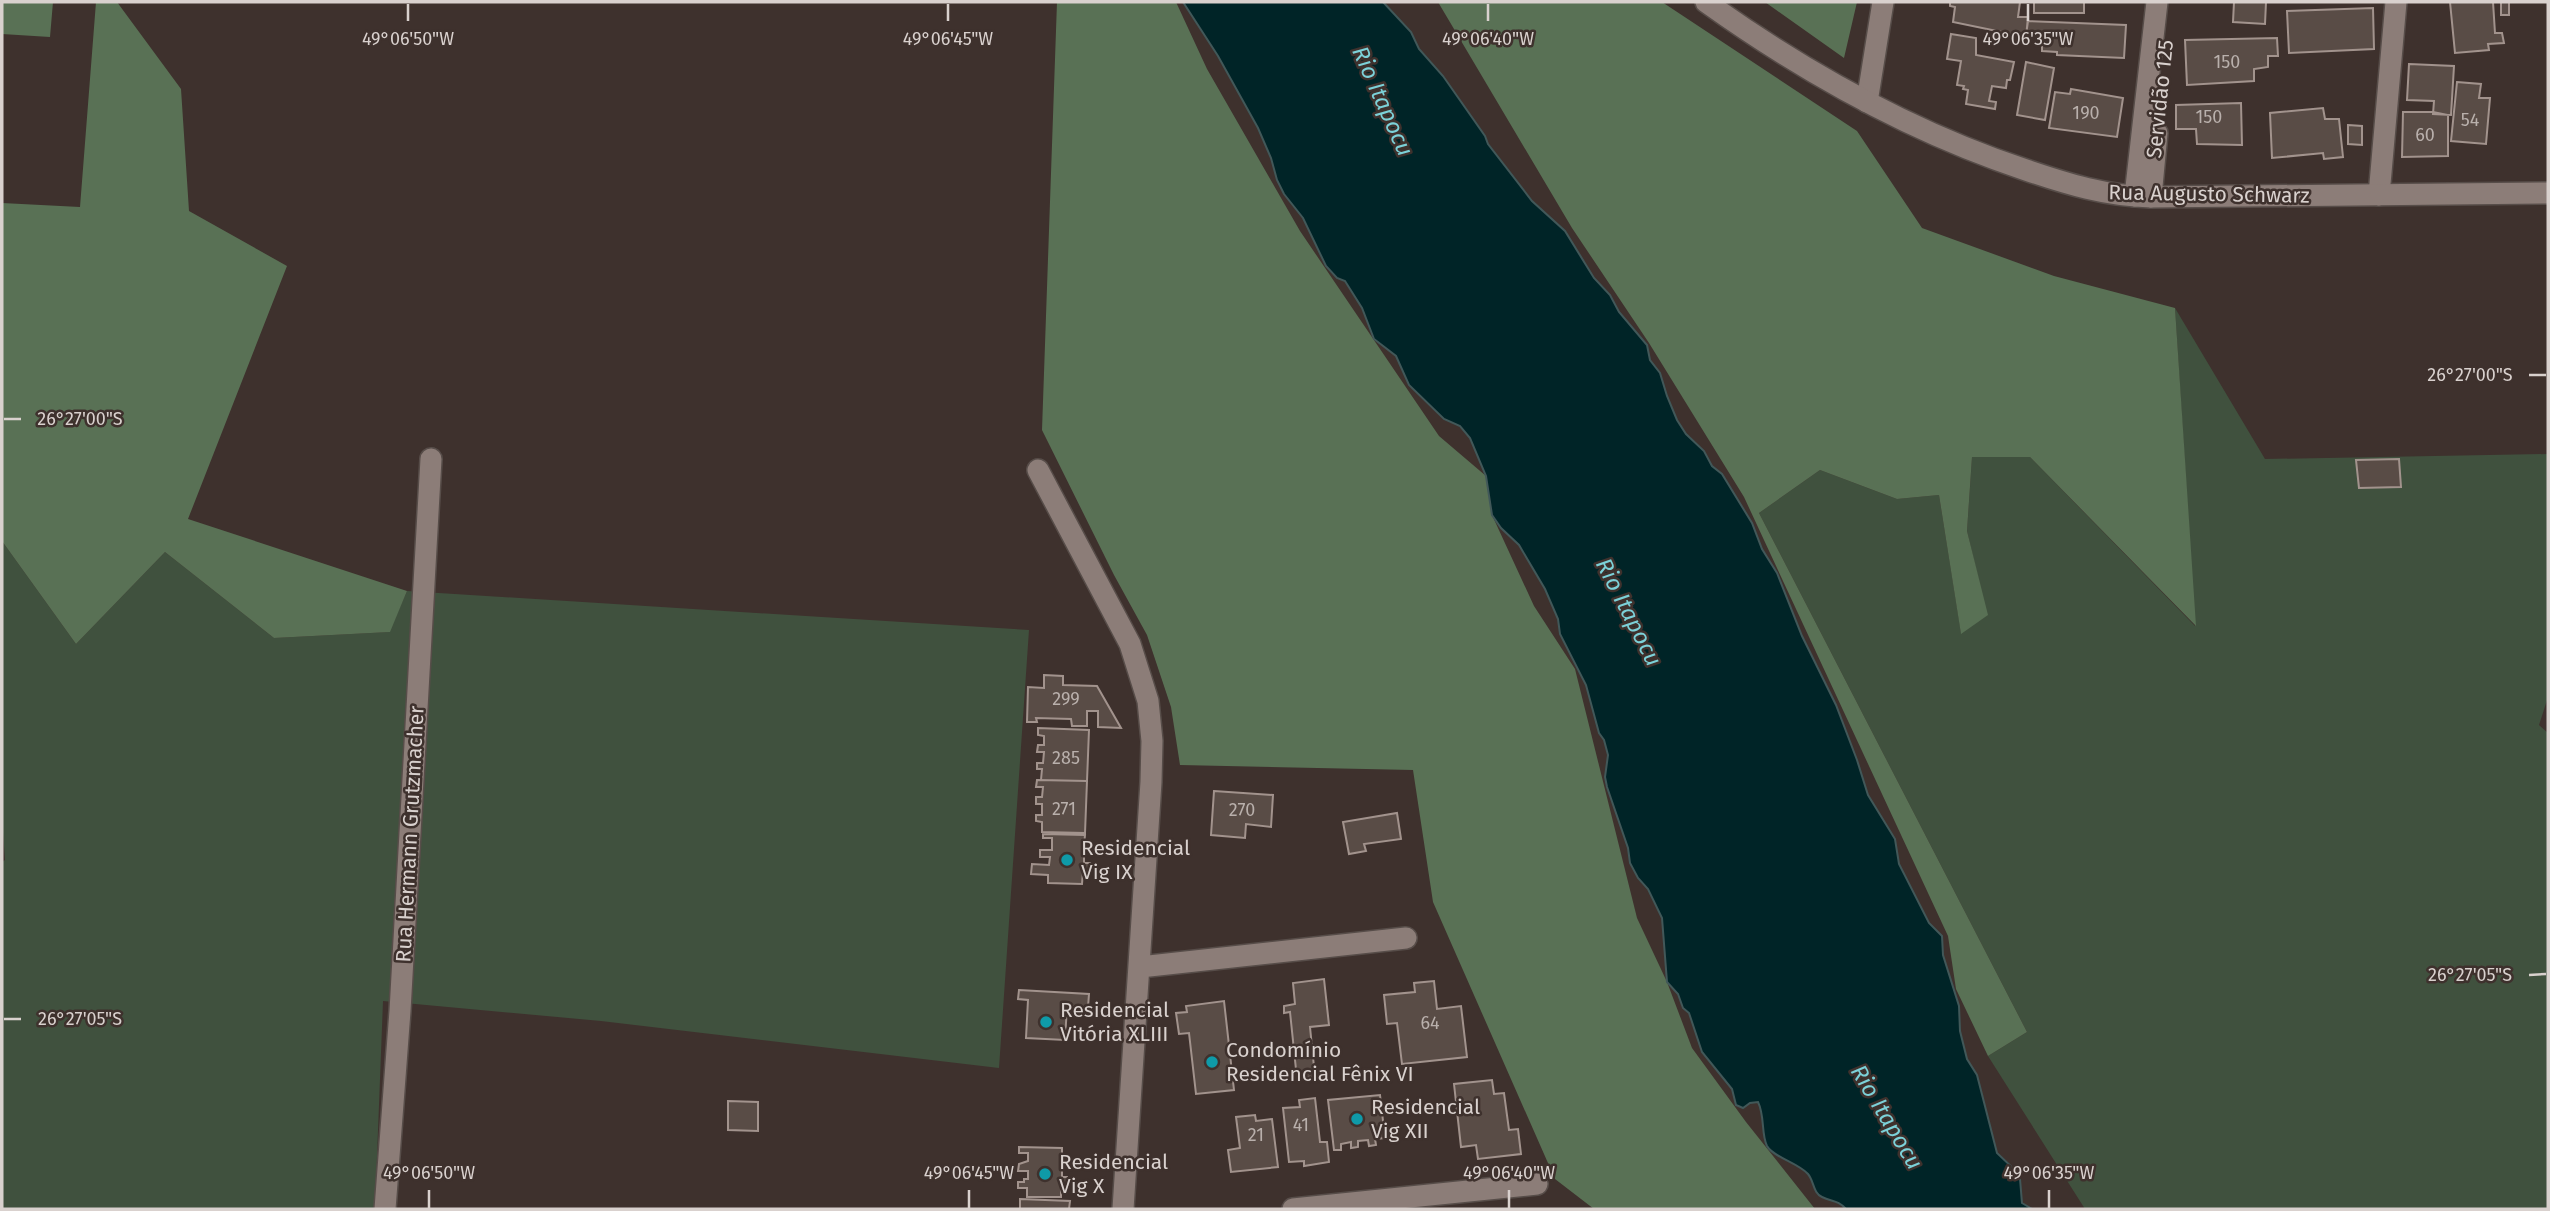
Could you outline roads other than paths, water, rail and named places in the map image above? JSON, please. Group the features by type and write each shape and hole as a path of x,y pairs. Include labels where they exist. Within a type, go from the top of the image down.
{"street":[{"name":"Rua Augusto Schwarz","path":"1706,2 1748,32 1867,102 1953,145 2086,190 2143,197 2548,193"},
{"path":"1867,102 1883,2"},
{"path":"2143,197 2157,2"},
{"name":"Servidão 125","path":"2143,197 2170,2"},
{"path":"2379,195 2396,2"},
{"name":"Rua Hermann Grutzmacher","path":"385,1209 400,1011 431,459"},
{"path":"1038,470 1130,644 1148,701 1152,782 1123,1209"},
{"path":"1140,967 1406,938"},
{"path":"1293,1209 1537,1184"}],"water":[{"name":"Rio Itapocu","path":"1183,2 1383,2 1411,32 1419,49 1443,76 1488,144 1532,201 1565,231 1594,278 1647,345 1650,360 1660,373 1677,420 1686,434 1704,451 1712,466 1722,474 1752,523 1762,549 1777,573 1802,636 1836,705 1868,795 1895,839 1899,864 1929,923 1942,936 1943,955 1959,1006 1960,1031 1967,1059 1977,1075 1997,1153 2016,1171 2020,1179 2022,1203 2032,1209 1846,1209 1819,1195 1808,1174 1770,1150 1765,1141 1758,1102 1743,1108 1736,1105 1732,1089 1702,1052 1689,1013 1667,982 1662,918 1648,889 1630,863 1628,848 1607,787 1605,777 1608,755 1586,685 1560,634 1558,619 1545,589 1519,545 1492,515 1486,476 1470,438 1460,426 1444,419 1409,385 1396,356 1374,339 1362,308 1345,281 1337,278 1326,266 1303,218 1284,194 1258,128 1218,56"}],"place":[{"name":"Residencial Vig IX","path":"1067,860"},
{"name":"Residencial Vitória XLIII","path":"1046,1022"},
{"name":"Condomínio Residencial Fênix VI","path":"1212,1062"},
{"name":"Residencial Vig XII","path":"1357,1119"},
{"name":"Residencial Vig X","path":"1045,1174"}]}
